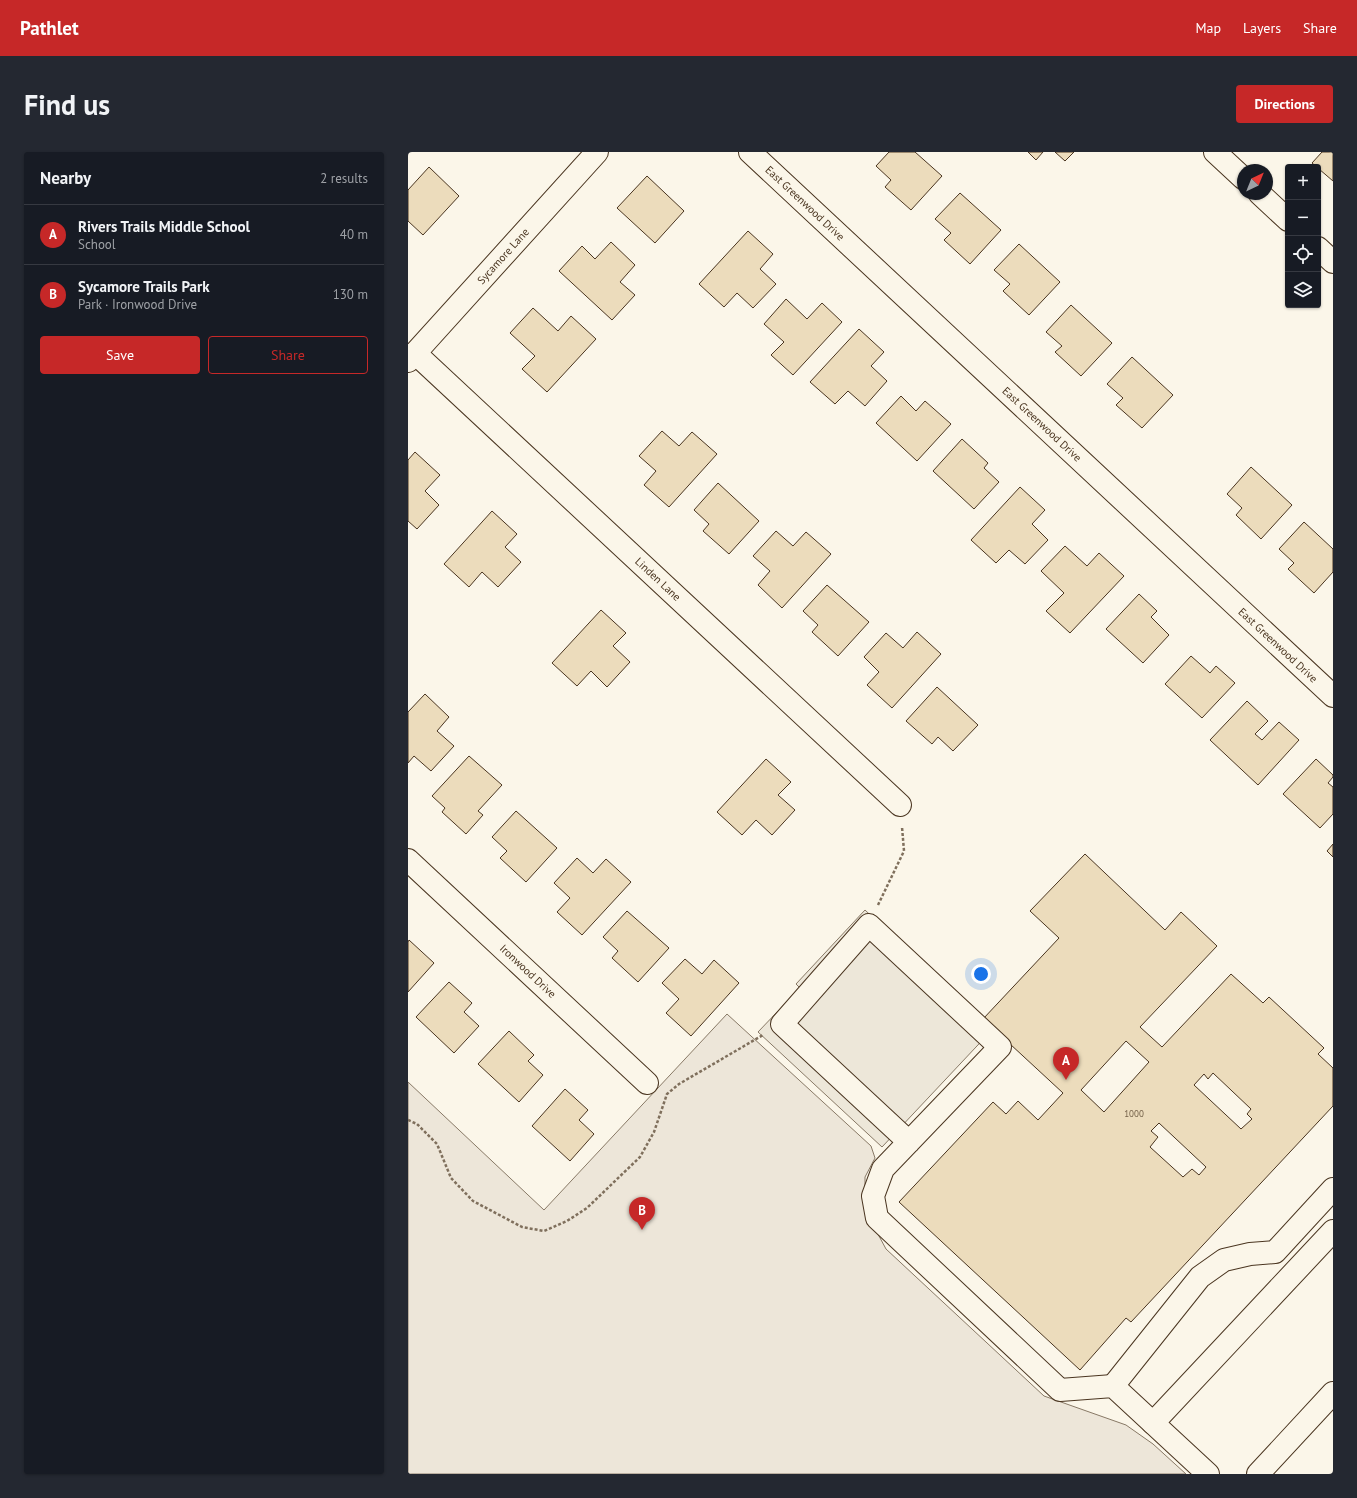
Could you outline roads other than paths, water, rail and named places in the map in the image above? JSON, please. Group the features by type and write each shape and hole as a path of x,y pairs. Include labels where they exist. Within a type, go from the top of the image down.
{"street":[{"name":"Sycamore Lane","path":"412,357 597,152"},
{"name":"East Greenwood Drive","path":"750,152 1333,696"},
{"path":"1215,152 1237,172"},
{"path":"1266,200 1285,217"},
{"path":"1321,251 1333,262"},
{"name":"Linden Lane","path":"412,357 900,805"},
{"name":"Ironwood Drive","path":"408,860 647,1083"},
{"path":"909,1142 782,1024 868,926 1000,1047 909,1142 883,1169 873,1196 877,1218 1060,1390 1114,1386 1200,1277 1224,1260 1250,1254 1275,1252 1333,1189"},
{"path":"1153,1423 1333,1231"},
{"path":"1114,1386 1208,1474"},
{"path":"1258,1474 1333,1393"}],"place":[{"name":"Rivers Trails Middle School","path":"1066,1080"},
{"name":"Sycamore Trails Park","path":"642,1230"}]}
